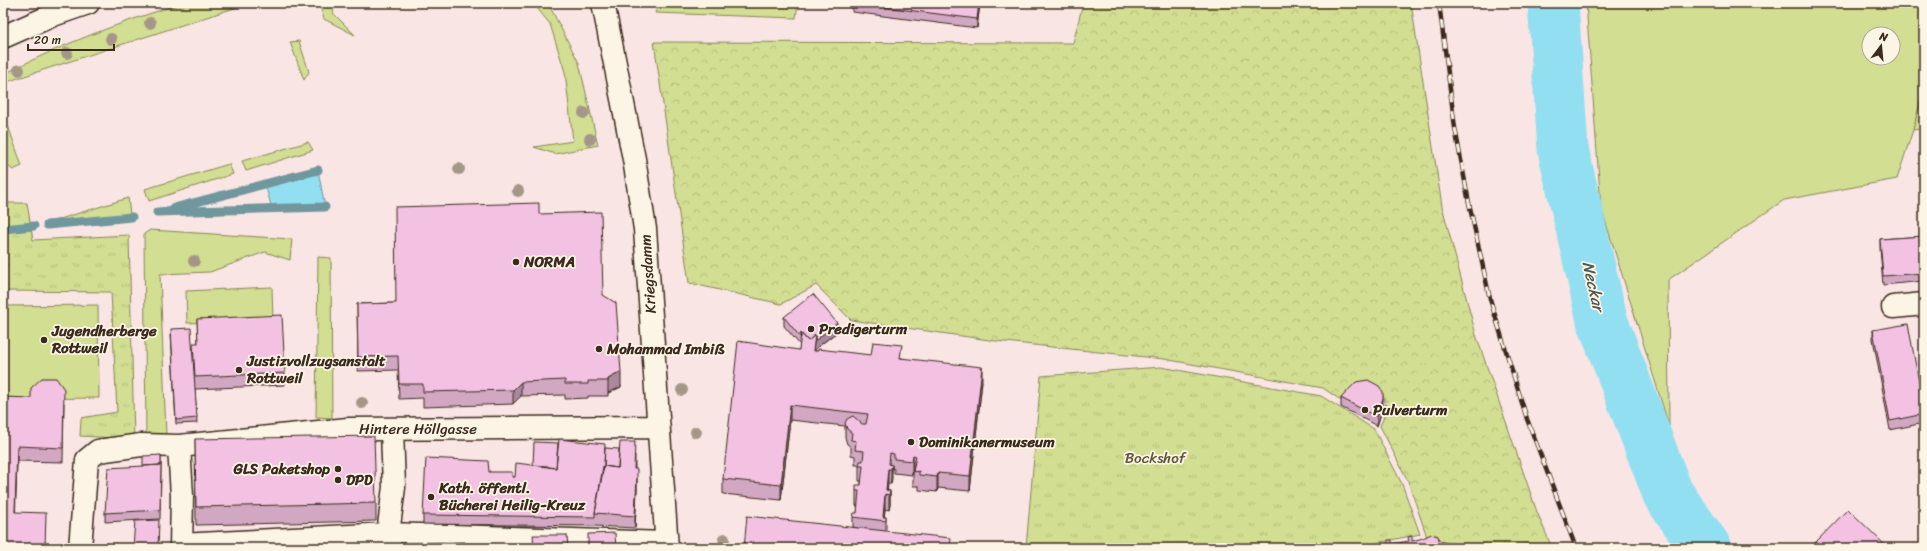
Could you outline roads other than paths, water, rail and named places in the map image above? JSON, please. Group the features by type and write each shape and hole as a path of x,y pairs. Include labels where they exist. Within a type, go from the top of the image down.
{"street":[{"path":"3,37 54,15 88,3"},
{"name":"Kriegsdamm","path":"603,3 634,159 645,229 667,545"},
{"path":"1893,307 1924,304"},
{"name":"Hintere Höllgasse","path":"80,548 87,460 98,451 141,445 179,446 348,429 392,430 658,427"},
{"path":"389,541 394,487 392,430"},
{"path":"179,446 182,496 181,546 389,541 667,545"}],"water":[{"path":"318,170 325,207 272,209 265,184"}],"waterway":[{"name":"Neckar","path":"1553,3 1563,149 1602,320 1668,494 1706,548"},
{"path":"174,208 318,170"},
{"path":"157,212 325,207"},
{"path":"47,225 132,217"},
{"path":"3,229 34,226"}],"railway":[{"path":"1439,3 1455,128 1469,203 1490,299 1527,419 1576,548"}],"place":[{"name":"NORMA","path":"516,262"},
{"name":"Predigerturm","path":"811,329"},
{"name":"Jugendherberge Rottweil","path":"44,340"},
{"name":"Mohammad Imbiß","path":"599,349"},
{"name":"Justizvollzugsanstalt Rottweil","path":"239,370"},
{"name":"Pulverturm","path":"1365,410"},
{"name":"Dominikanermuseum","path":"911,442"},
{"name":"GLS Paketshop","path":"338,469"},
{"name":"DPD","path":"338,480"},
{"name":"Kath. öffentl. Bücherei Heilig-Kreuz","path":"431,497"}],"park label":[{"name":"Bockshof","path":"1155,458"}]}
